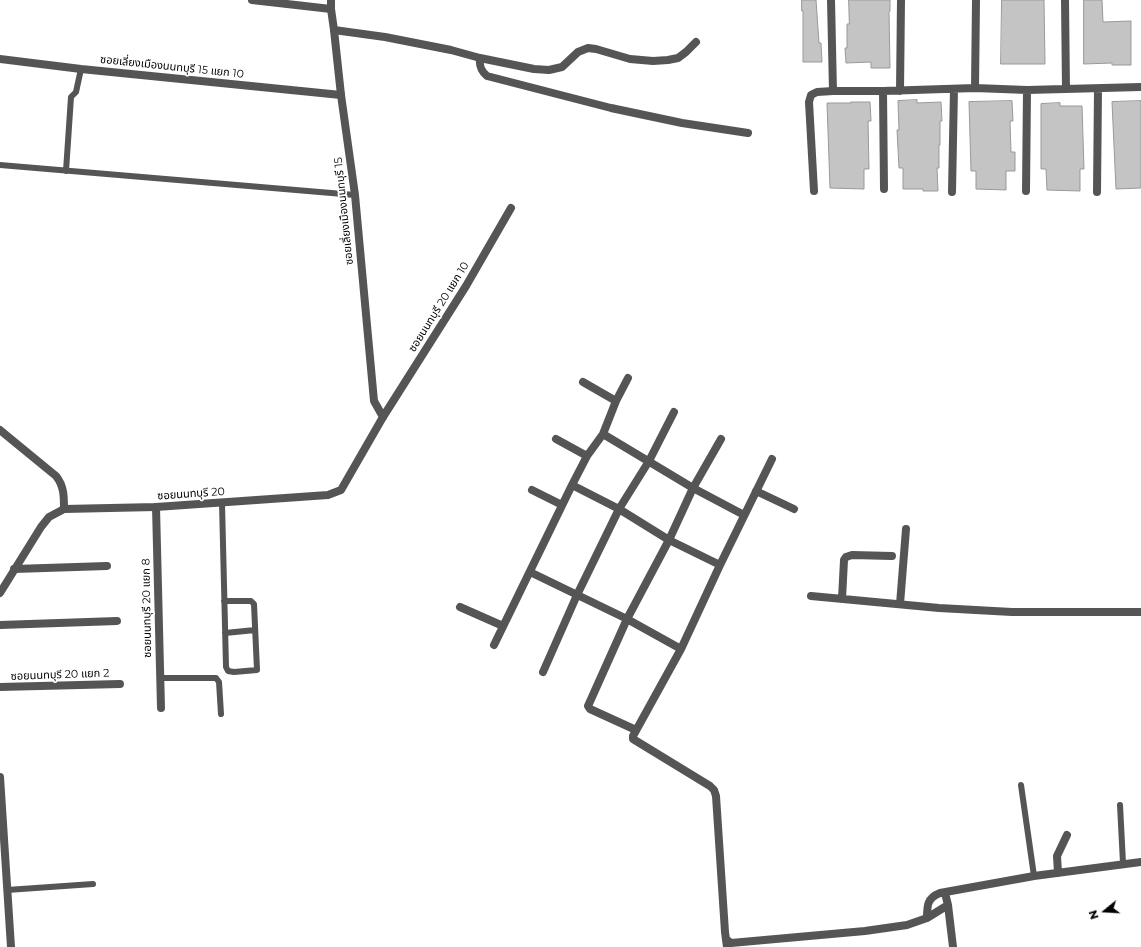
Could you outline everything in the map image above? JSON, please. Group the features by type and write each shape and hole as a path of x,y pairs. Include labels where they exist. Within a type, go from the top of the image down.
{"street":[{"path":"252,0 331,9"},
{"name":"ซอยเลี่ยงเมืองนนทบุรี 15","path":"331,0 341,95 355,195 374,401 383,417"},
{"path":"830,0 833,91"},
{"path":"900,91 902,0"},
{"path":"975,88 976,0"},
{"path":"1065,0 1066,89"},
{"path":"334,30 385,37 534,69 549,70 562,67 578,52 588,48 630,59 653,61 678,58 696,42"},
{"path":"480,58 480,67 482,72 487,76 611,108 682,123 748,133"},
{"name":"ซอยเลี่ยงเมืองนนทบุรี 15 แยก 10","path":"0,59 81,69 341,95"},
{"path":"814,191 810,98 814,93 833,91 900,91 975,88 1027,90 1141,87"},
{"path":"952,192 954,89"},
{"path":"1098,89 1098,192"},
{"path":"1026,191 1027,90"},
{"path":"883,91 884,190"},
{"name":"ซอยนนทบุรี 20 แยก 10","path":"383,417 466,286 511,208"},
{"path":"494,645 572,485 587,456 603,434 616,401 628,378"},
{"path":"583,382 616,401"},
{"path":"543,672 577,596 619,509 649,461 674,412"},
{"name":"ซอยนนทบุรี 20","path":"64,509 156,507 328,495 341,490 383,417"},
{"path":"0,430 56,476 60,481 65,494 64,509 50,517 40,527 0,593"},
{"path":"603,434 693,488 744,515"},
{"path":"556,439 587,456"},
{"path":"636,730 590,709 588,706 627,620 669,540 693,488 721,439"},
{"path":"772,459 720,565 681,650 636,730 633,739 710,786 714,790 727,943 865,931 906,925 927,918 948,905"},
{"path":"572,485 619,509 669,540 720,565"},
{"path":"532,490 562,505"},
{"path":"756,491 794,509"},
{"name":"ซอยนนทบุรี 20 แยก 8","path":"156,507 161,708"},
{"path":"900,604 906,529"},
{"path":"842,599 844,560 846,557 852,555 892,556"},
{"path":"14,569 107,566"},
{"path":"530,572 627,620 681,650"},
{"path":"811,596 1012,612 1141,612"},
{"path":"460,607 503,626"},
{"path":"0,625 117,621"},
{"name":"ซอยนนทบุรี 20 แยก 2","path":"0,687 120,684"},
{"path":"0,777 11,947"},
{"path":"1058,873 1057,856 1068,835"},
{"path":"927,918 928,904 934,895 1034,876 1123,863 1141,862"},
{"path":"945,893 948,905 953,947"}],"lane":[{"path":"66,171 71,97 76,92 81,69"},
{"path":"0,166 355,195"},
{"path":"222,503 224,601 226,667 228,671 257,670 254,604 251,601 224,601"},
{"path":"225,633 255,630"},
{"path":"160,678 216,678 219,682 221,714"},
{"path":"1022,785 1034,876"},
{"path":"1120,805 1123,863"},
{"path":"7,890 93,884"}],"building":[{"path":"802,0 816,0 822,62 803,62"},
{"path":"849,0 890,0 890,68 871,68 871,62 846,63 845,48 847,48 847,24 849,24"},
{"path":"1002,0 1044,0 1045,64 1001,64"},
{"path":"1084,0 1102,0 1103,22 1131,21 1131,65 1112,65 1112,63 1084,64"},
{"path":"917,100 917,103 941,102 942,121 940,121 939,168 937,168 938,191 903,189 903,168 899,168 897,130 899,130 898,101"},
{"path":"1012,101 1013,121 1010,121 1011,152 1015,152 1015,171 1006,171 1006,190 976,189 976,171 971,171 969,102"},
{"path":"1141,101 1141,188 1116,189 1112,102"},
{"path":"870,102 871,121 868,121 869,169 864,169 864,189 830,188 827,103"},
{"path":"1060,103 1060,106 1082,106 1084,169 1080,169 1080,191 1047,190 1046,169 1041,169 1041,104"}]}
